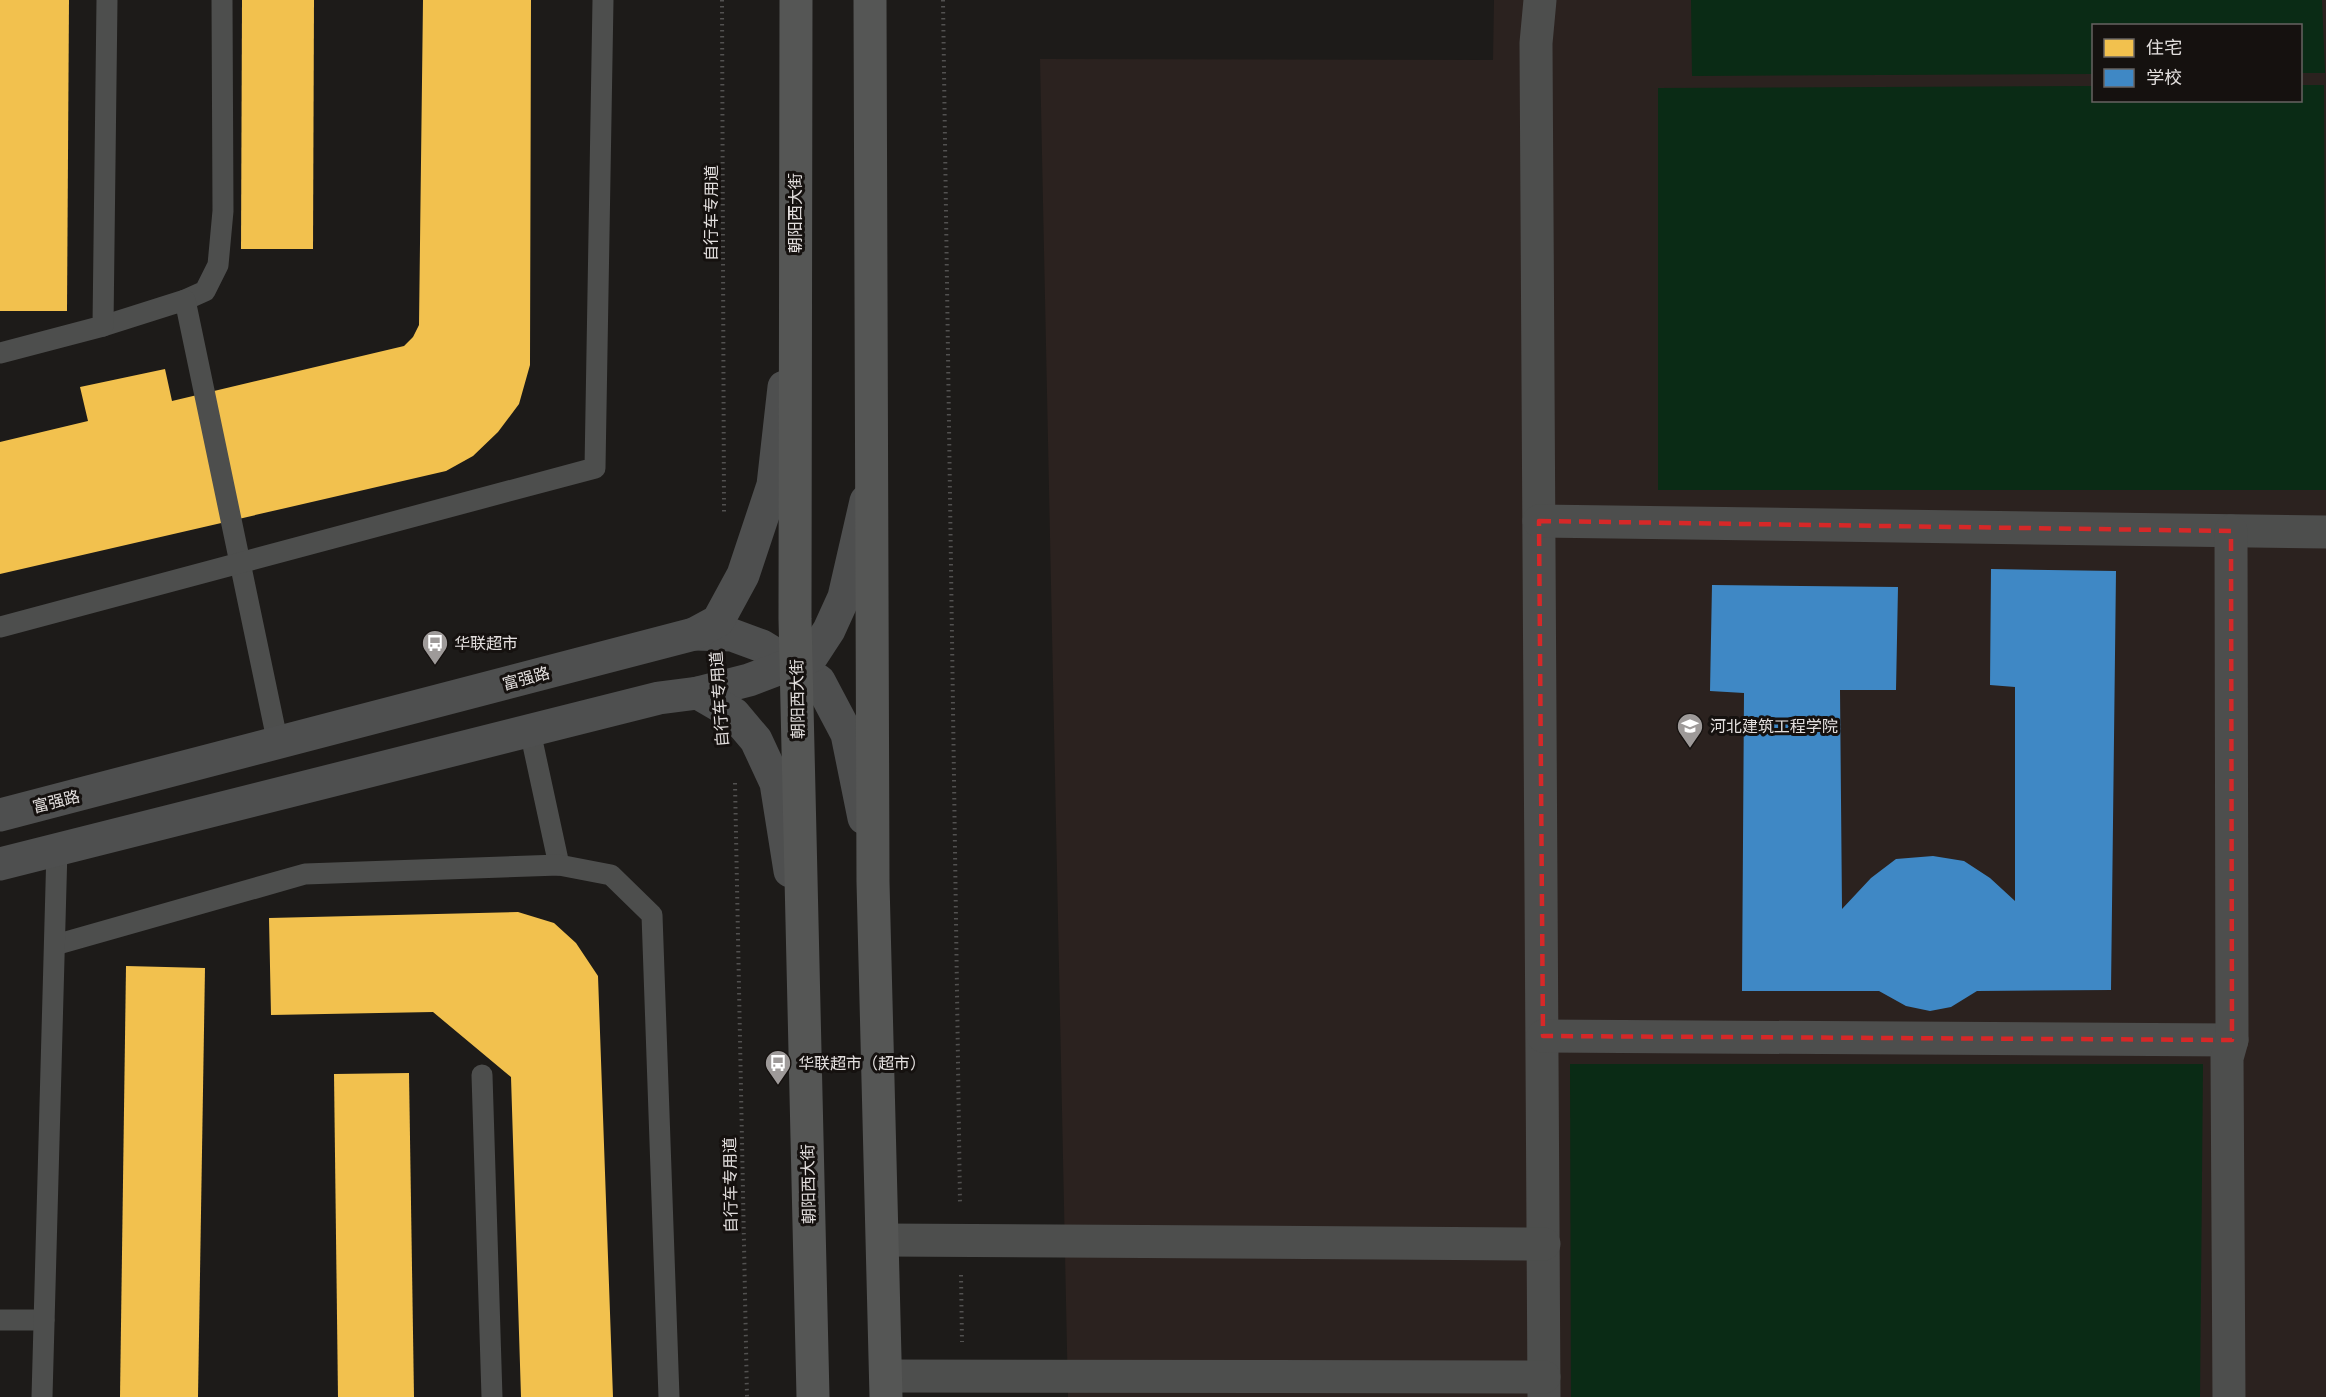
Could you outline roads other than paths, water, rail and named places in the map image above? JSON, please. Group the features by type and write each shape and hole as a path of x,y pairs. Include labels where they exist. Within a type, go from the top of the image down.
{"main road":[{"name":"朝阳西大街","path":"796,0 794,664 813,1397"},
{"path":"870,0 873,882 886,1387"},
{"name":"富强路","path":"0,815 694,634 718,621 743,576 773,485 794,290"},
{"path":"0,864 659,698 698,693 749,680 794,664 812,656 829,630 844,597 872,479"},
{"path":"694,634 732,635 762,646 819,681 847,734 862,797 873,882"},
{"path":"698,693 734,714 756,740 776,783 787,847 804,985"}],"street":[{"path":"886,1387 962,1376 1544,1387 1536,43 1540,0"},
{"path":"1539,521 2326,531"},
{"path":"2229,1397 2226,1058 2232,1040 2231,531"},
{"path":"1542,1036 2232,1040"},
{"path":"883,1240 1544,1244"}],"lane":[{"path":"103,326 107,0"},
{"path":"0,352 103,326 185,300 205,291 218,265 223,211 222,0"},
{"path":"0,627 594,468 603,0"},
{"path":"185,300 278,744"},
{"path":"530,731 559,865"},
{"path":"42,1397 57,849"},
{"path":"55,945 305,874 559,865 610,875 652,915 669,1397"},
{"path":"482,1076 492,1397"},
{"path":"0,1320 44,1320"}],"place":[{"name":"华联超市","path":"435,666"},
{"name":"河北建筑工程学院","path":"1690,749"},
{"name":"华联超市（超市）","path":"778,1086"}]}
